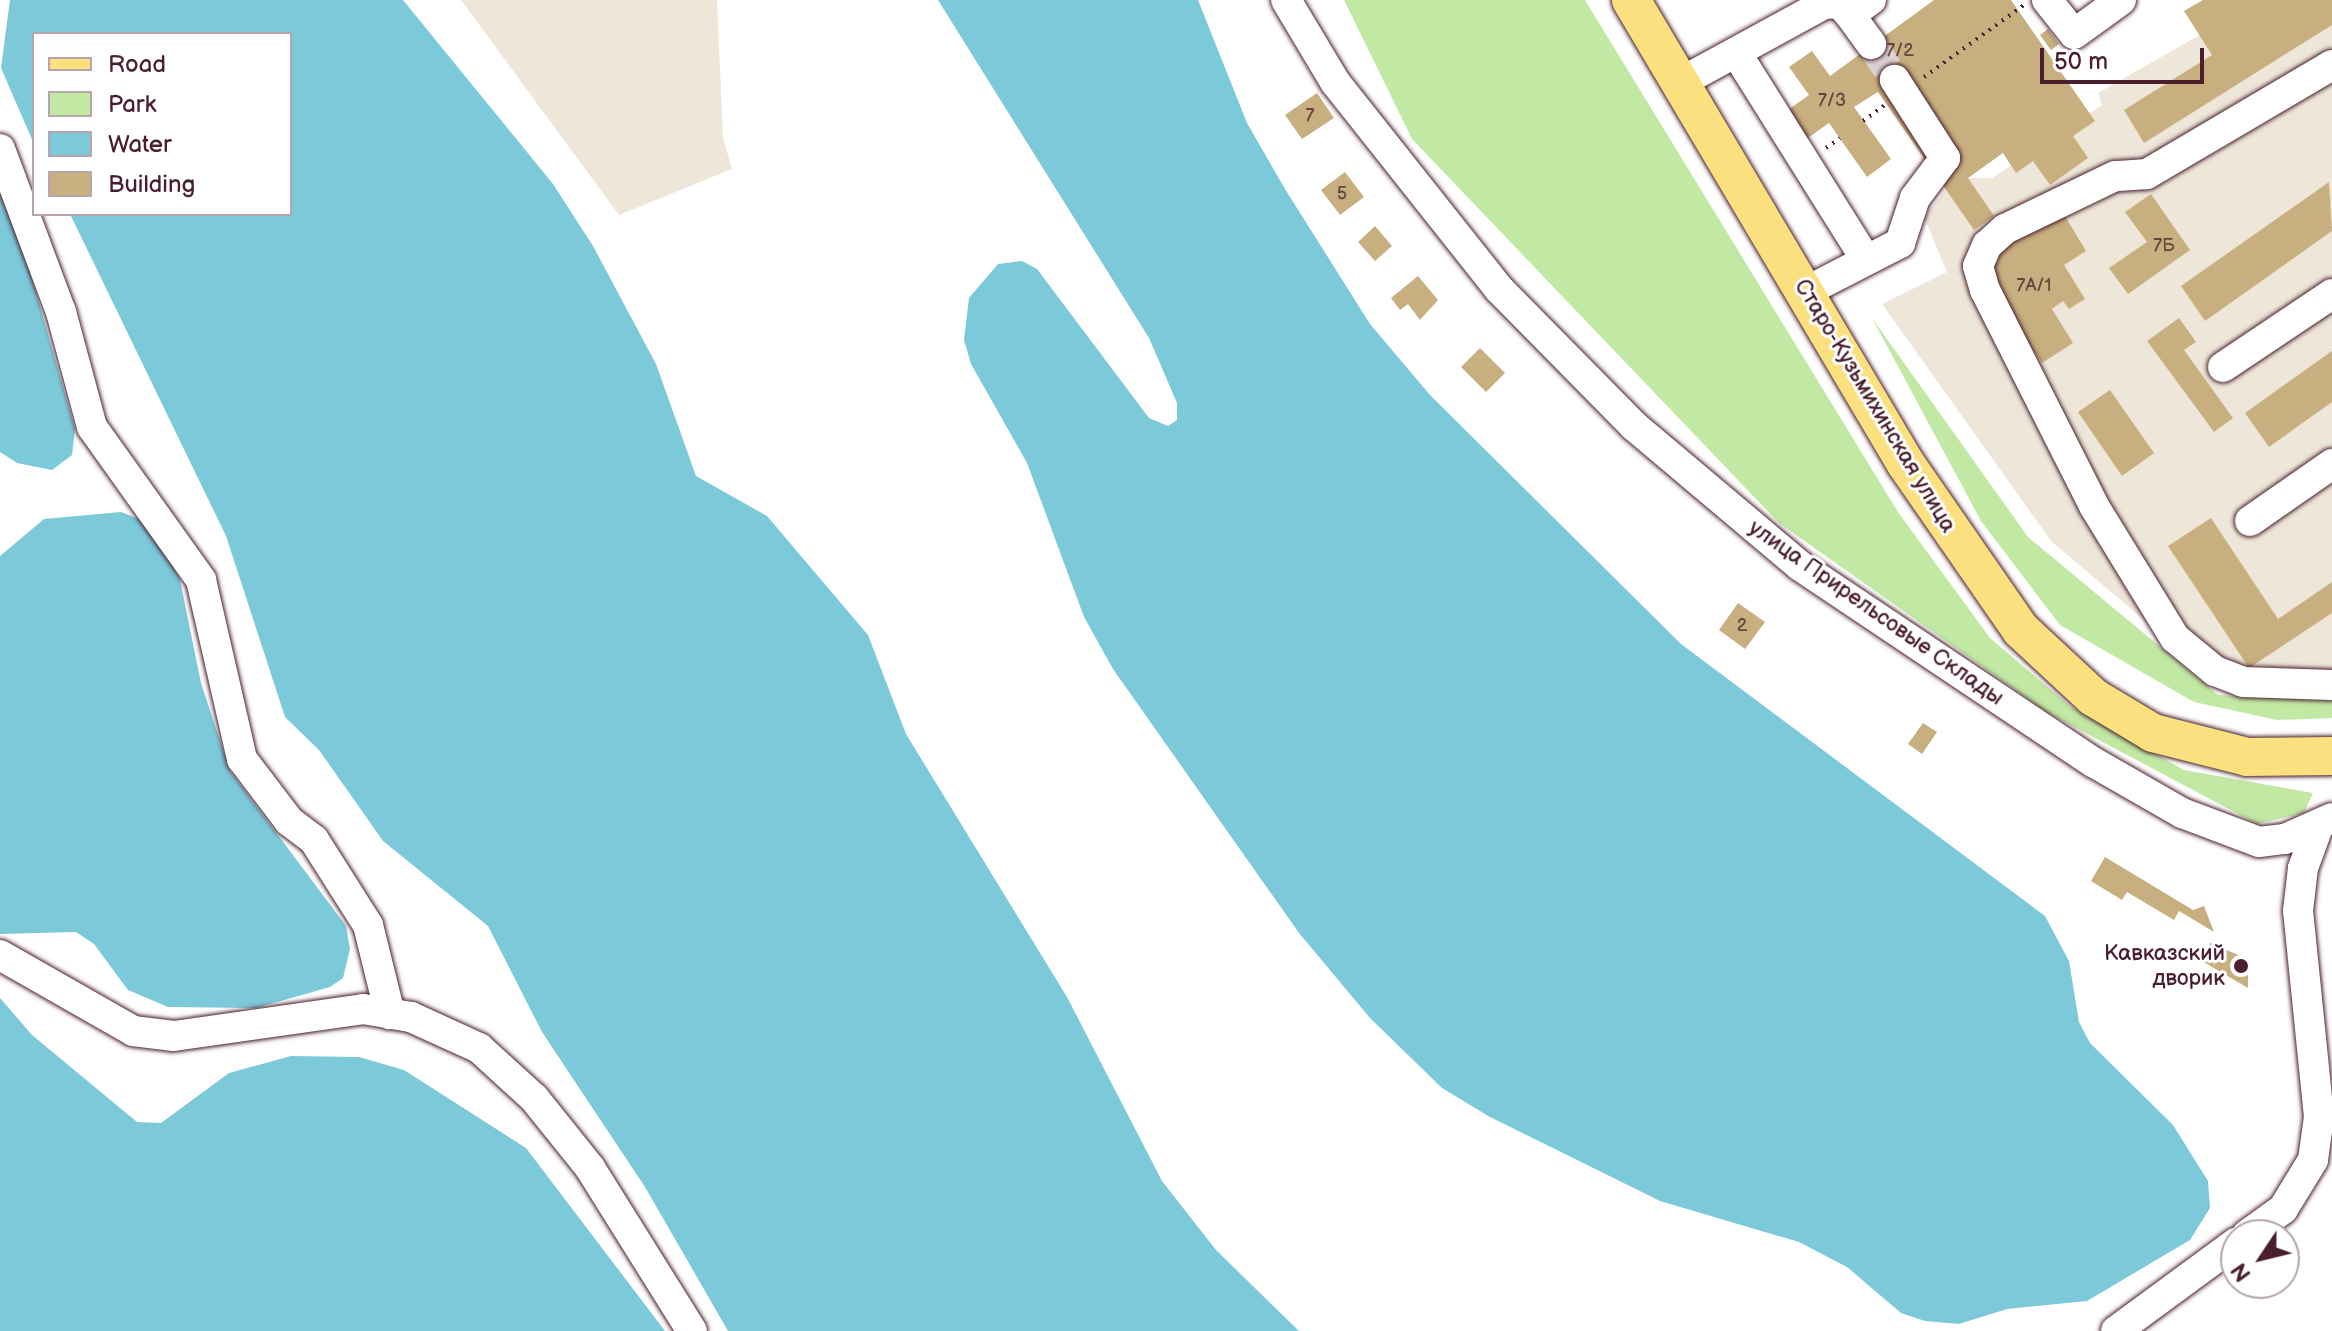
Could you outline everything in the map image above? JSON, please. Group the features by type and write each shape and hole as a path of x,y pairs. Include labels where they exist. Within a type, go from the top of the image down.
{"main road":[{"name":"Старо-Кузьмихинская улица","path":"1631,0 1683,81 1933,509 2021,630 2093,697 2153,733 2256,758 2332,756"},
{"name":"Старо-Кузьмихинская улица","path":"2188,743 2332,737"}],"street":[{"name":"улица Прирельсовые Склады","path":"1286,0 1335,82 1499,289 1721,504 1800,566 2093,762 2236,838 2285,839 2325,822"},
{"path":"2036,2 2074,34 2121,0"},
{"path":"1683,81 1824,4 1861,7 1871,44"},
{"path":"1737,54 1866,260"},
{"path":"2332,65 2147,174 2115,176 2016,223 1987,245 1978,266 1985,290 2094,506 2175,638 2215,671 2243,682 2332,685"},
{"path":"1807,291 1900,243 1915,198 1945,158 1899,86"},
{"path":"0,149 61,312 92,427 201,580 242,759 289,821 314,840 368,925 390,1014"},
{"path":"2223,367 2332,294"},
{"path":"2250,521 2332,464"},
{"path":"2269,1219 2283,1209 2305,1172 2326,1118 2298,911 2303,868 2325,822"},
{"path":"0,955 133,1031 174,1036 320,1013 390,1014 479,1048 534,1098 590,1168 692,1331"},
{"path":"2116,1331 2220,1255"}],"path":[{"path":"1899,86 2036,2"},
{"path":"1863,121 1877,111"}],"shaded area":[{"path":"461,0 717,0 723,138 732,169 619,215"},
{"path":"2261,0 2332,0 2332,694 2224,688 2051,541 1882,304 1947,272 1924,217 1956,178 1992,178 2102,105 2098,93"}],"green space":[{"path":"1344,0 1585,0 1898,512 1990,638 2071,707 2184,770 2313,793 2304,813 2257,824 2048,713 1779,523 1412,139"},
{"path":"1872,318 2028,537 2218,695 2332,701 2332,718 2277,720 2194,702 2060,625 1981,521"}],"water":[{"path":"10,0 403,0 553,184 593,246 656,364 696,476 767,516 868,635 906,734 1067,997 1162,1181 1216,1250 1299,1331 728,1331 645,1187 542,1032 488,926 383,841 319,750 285,717 226,536 71,216 292,216 292,32 32,32 32,139 1,68"},
{"path":"938,0 1198,0 1247,123 1285,189 1370,324 1430,395 1681,644 2045,916 2069,961 2079,1022 2090,1043 2173,1125 2208,1181 2210,1208 2190,1240 2087,1301 2007,1309 1959,1324 1925,1321 1901,1313 1847,1267 1799,1242 1660,1201 1490,1117 1442,1088 1370,1018 1299,933 1113,669 1084,617 1027,463 971,364 964,340 969,298 998,264 1022,261 1037,269 1149,418 1168,426 1177,420 1177,403 1149,338"},
{"path":"0,192 30,271 75,429 72,455 52,470 17,463 0,452"},
{"path":"121,512 139,519 159,539 180,580 201,683 230,771 346,926 350,949 343,978 330,987 256,1008 168,1007 128,990 94,944 76,932 0,934 0,556 44,519"},
{"path":"0,998 32,1035 137,1122 161,1123 229,1073 291,1056 359,1057 404,1070 526,1148 665,1331 0,1331"}],"building":[{"path":"1934,0 2011,0 2095,121 2073,136 2088,158 2050,185 2033,161 2016,173 2003,153 1968,178 1994,216 1974,230 1878,92 1854,107 1891,159 1867,177 1829,123 1802,142 1781,115 1809,95 1789,67 1812,51 1830,76"},
{"path":"2203,0 2332,0 2332,25 2144,143 2124,110 2212,55 2184,11"},
{"path":"2048,29 2059,44 2051,50 2040,35"},
{"path":"1317,93 1334,118 1302,139 1285,115"},
{"path":"1345,172 1364,197 1340,215 1321,190"},
{"path":"2329,182 2332,231 2205,321 2181,286"},
{"path":"2151,194 2190,250 2128,294 2109,268 2147,242 2125,212"},
{"path":"2062,211 2086,251 2064,265 2085,299 2069,309 2063,301 2052,309 2073,343 2042,363 1985,278 2005,238"},
{"path":"1375,226 1392,246 1375,261 1358,242"},
{"path":"1418,276 1438,300 1420,320 1408,304 1400,310 1391,298"},
{"path":"2179,318 2196,342 2184,350 2233,418 2214,432 2147,341"},
{"path":"1480,348 1505,373 1486,392 1461,367"},
{"path":"2332,351 2332,402 2269,447 2245,413"},
{"path":"2110,390 2154,453 2122,476 2078,412"},
{"path":"2211,518 2278,619 2332,582 2332,613 2249,668 2168,546"},
{"path":"1738,603 1765,622 1745,649 1719,630"},
{"path":"1923,723 1937,732 1922,754 1908,744"},
{"path":"2105,857 2193,910 2204,906 2214,932 2179,911 2174,920 2127,892 2122,900 2091,881"},
{"path":"2210,943 2248,959 2248,988 2202,961"}],"tunnel":[{"path":"1871,44 1895,80"}],"place":[{"name":"Кавказский дворик","path":"2241,966"}]}
